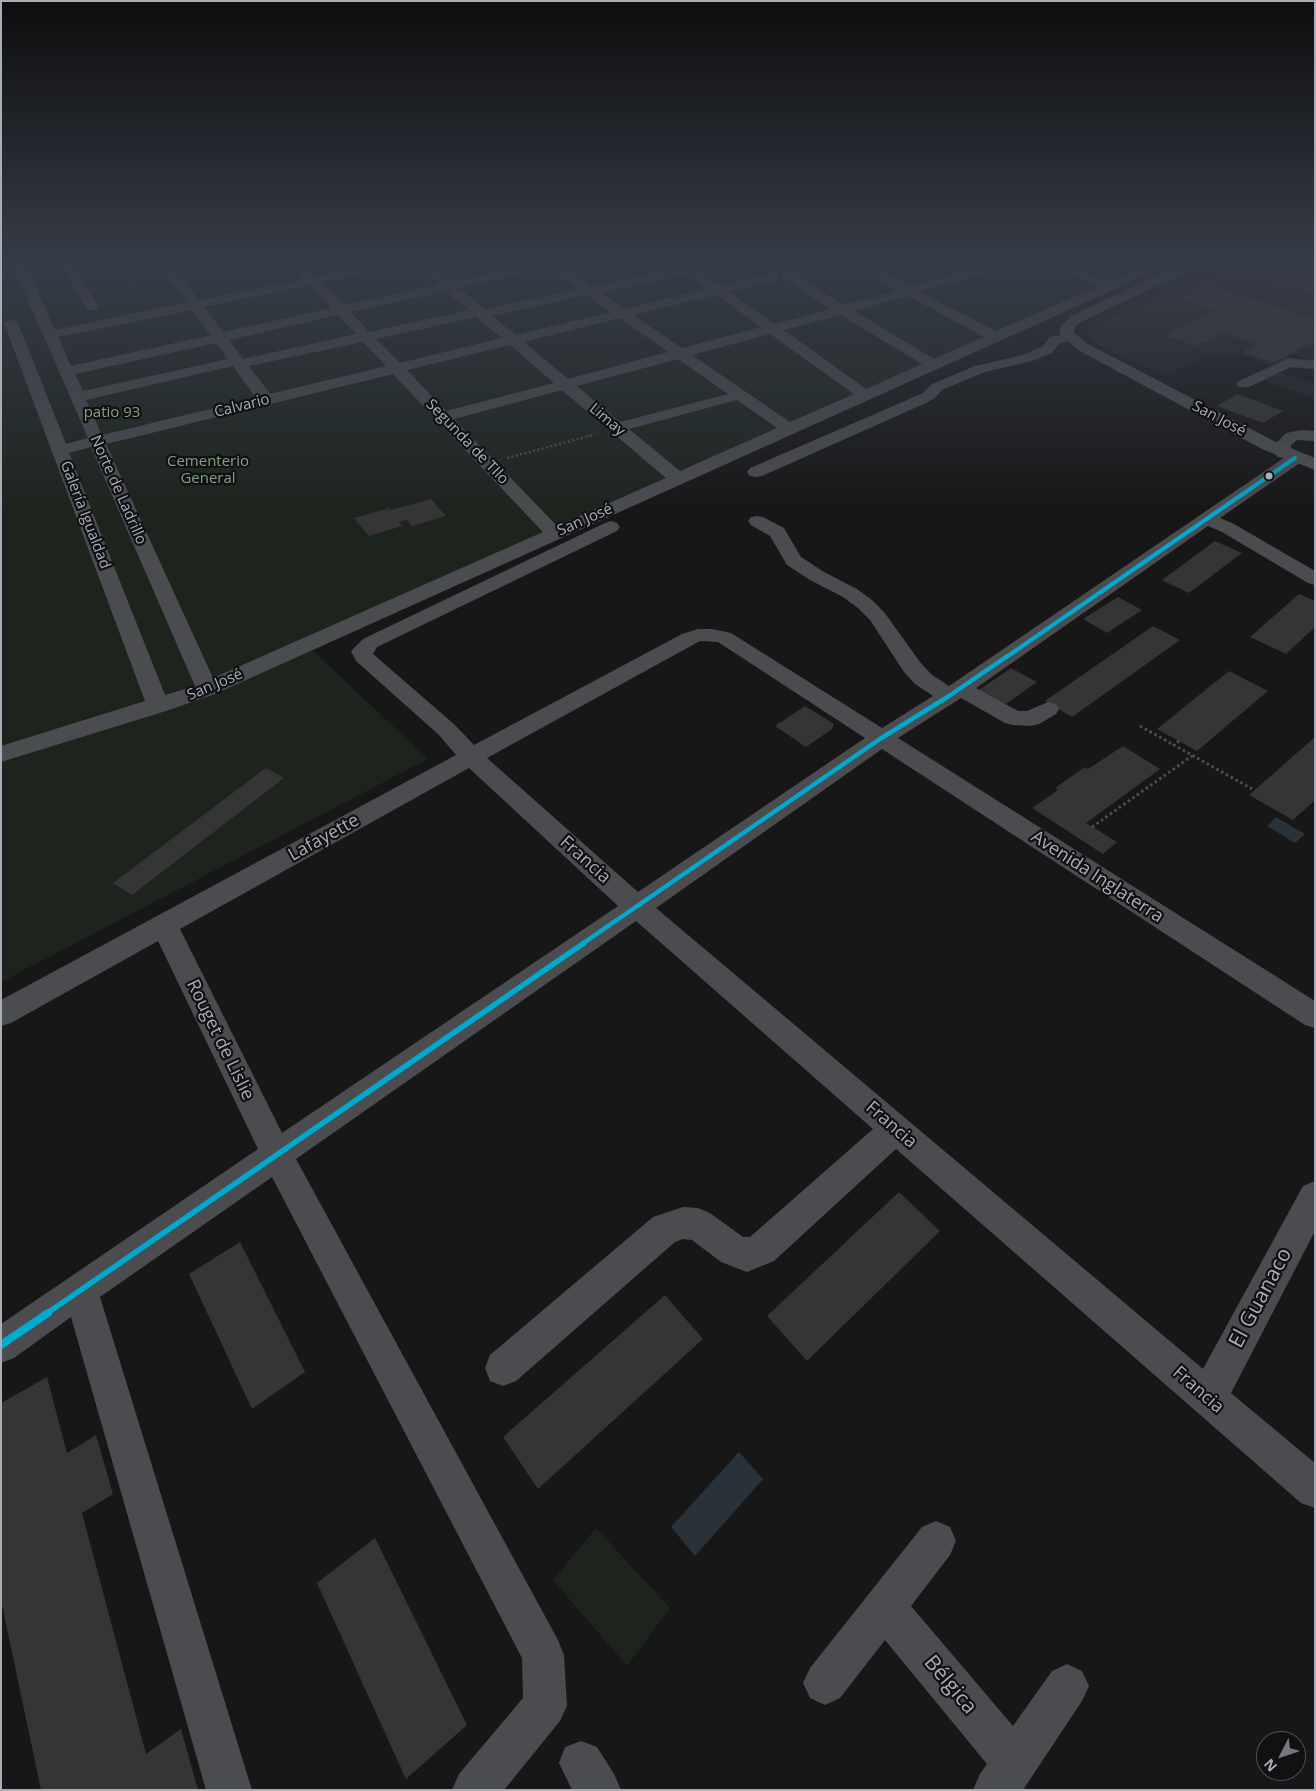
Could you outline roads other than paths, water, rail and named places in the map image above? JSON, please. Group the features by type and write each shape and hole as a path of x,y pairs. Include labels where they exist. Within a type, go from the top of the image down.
{"main road":[{"name":"San José","path":"1082,347 1303,460"}],"street":[{"name":"Galería Igualdad","path":"16,347 60,450 158,706"},
{"name":"Norte de Ladrillo","path":"54,347 207,689"},
{"path":"66,372 181,347"},
{"path":"226,347 266,400"},
{"path":"77,397 319,347"},
{"name":"Segunda de TIlo","path":"375,347 555,534"},
{"name":"Calvario","path":"60,450 485,347"},
{"name":"Limay","path":"520,347 678,479"},
{"path":"669,347 789,429"},
{"path":"443,417 708,347"},
{"path":"798,347 866,395"},
{"path":"903,347 933,365"},
{"name":"San José","path":"1,754 207,689 974,347"},
{"path":"756,472 920,400 930,395 931,391 937,386 980,369 1027,358 1047,350 1050,347"},
{"path":"1244,384 1289,362 1315,365"},
{"path":"616,428 740,395"},
{"path":"1,1345 880,739 954,692 1206,519 1303,460 1283,444 1292,436 1302,434 1315,436"},
{"path":"1206,519 1228,528 1315,579"},
{"path":"757,521 777,532 794,562 850,593 877,616 912,667 923,679 1013,718 1031,719 1048,709"},
{"name":"Francia","path":"611,527 370,643 362,651 363,656 447,730 471,757 637,907 1315,1489"},
{"name":"Avenida Inglaterra","path":"647,661 698,635 724,637 880,739 1315,1016"},
{"name":"Lafayette","path":"1,1014 647,661"},
{"name":"Rouget de Lislie","path":"164,925 277,1155 543,1655 545,1706 475,1790"},
{"path":"504,1368 666,1229 682,1223 698,1224 733,1250 748,1255 762,1249 895,1129"},
{"name":"El Guanaco","path":"1208,1398 1315,1197"},
{"path":"81,1290 229,1790"},
{"path":"825,1683 936,1541"},
{"name":"Bélgica","path":"884,1607 1005,1776 1067,1686"}],"park label":[{"name":"patio 93","path":"112,413"},
{"name":"Cementerio General","path":"208,470"}]}
